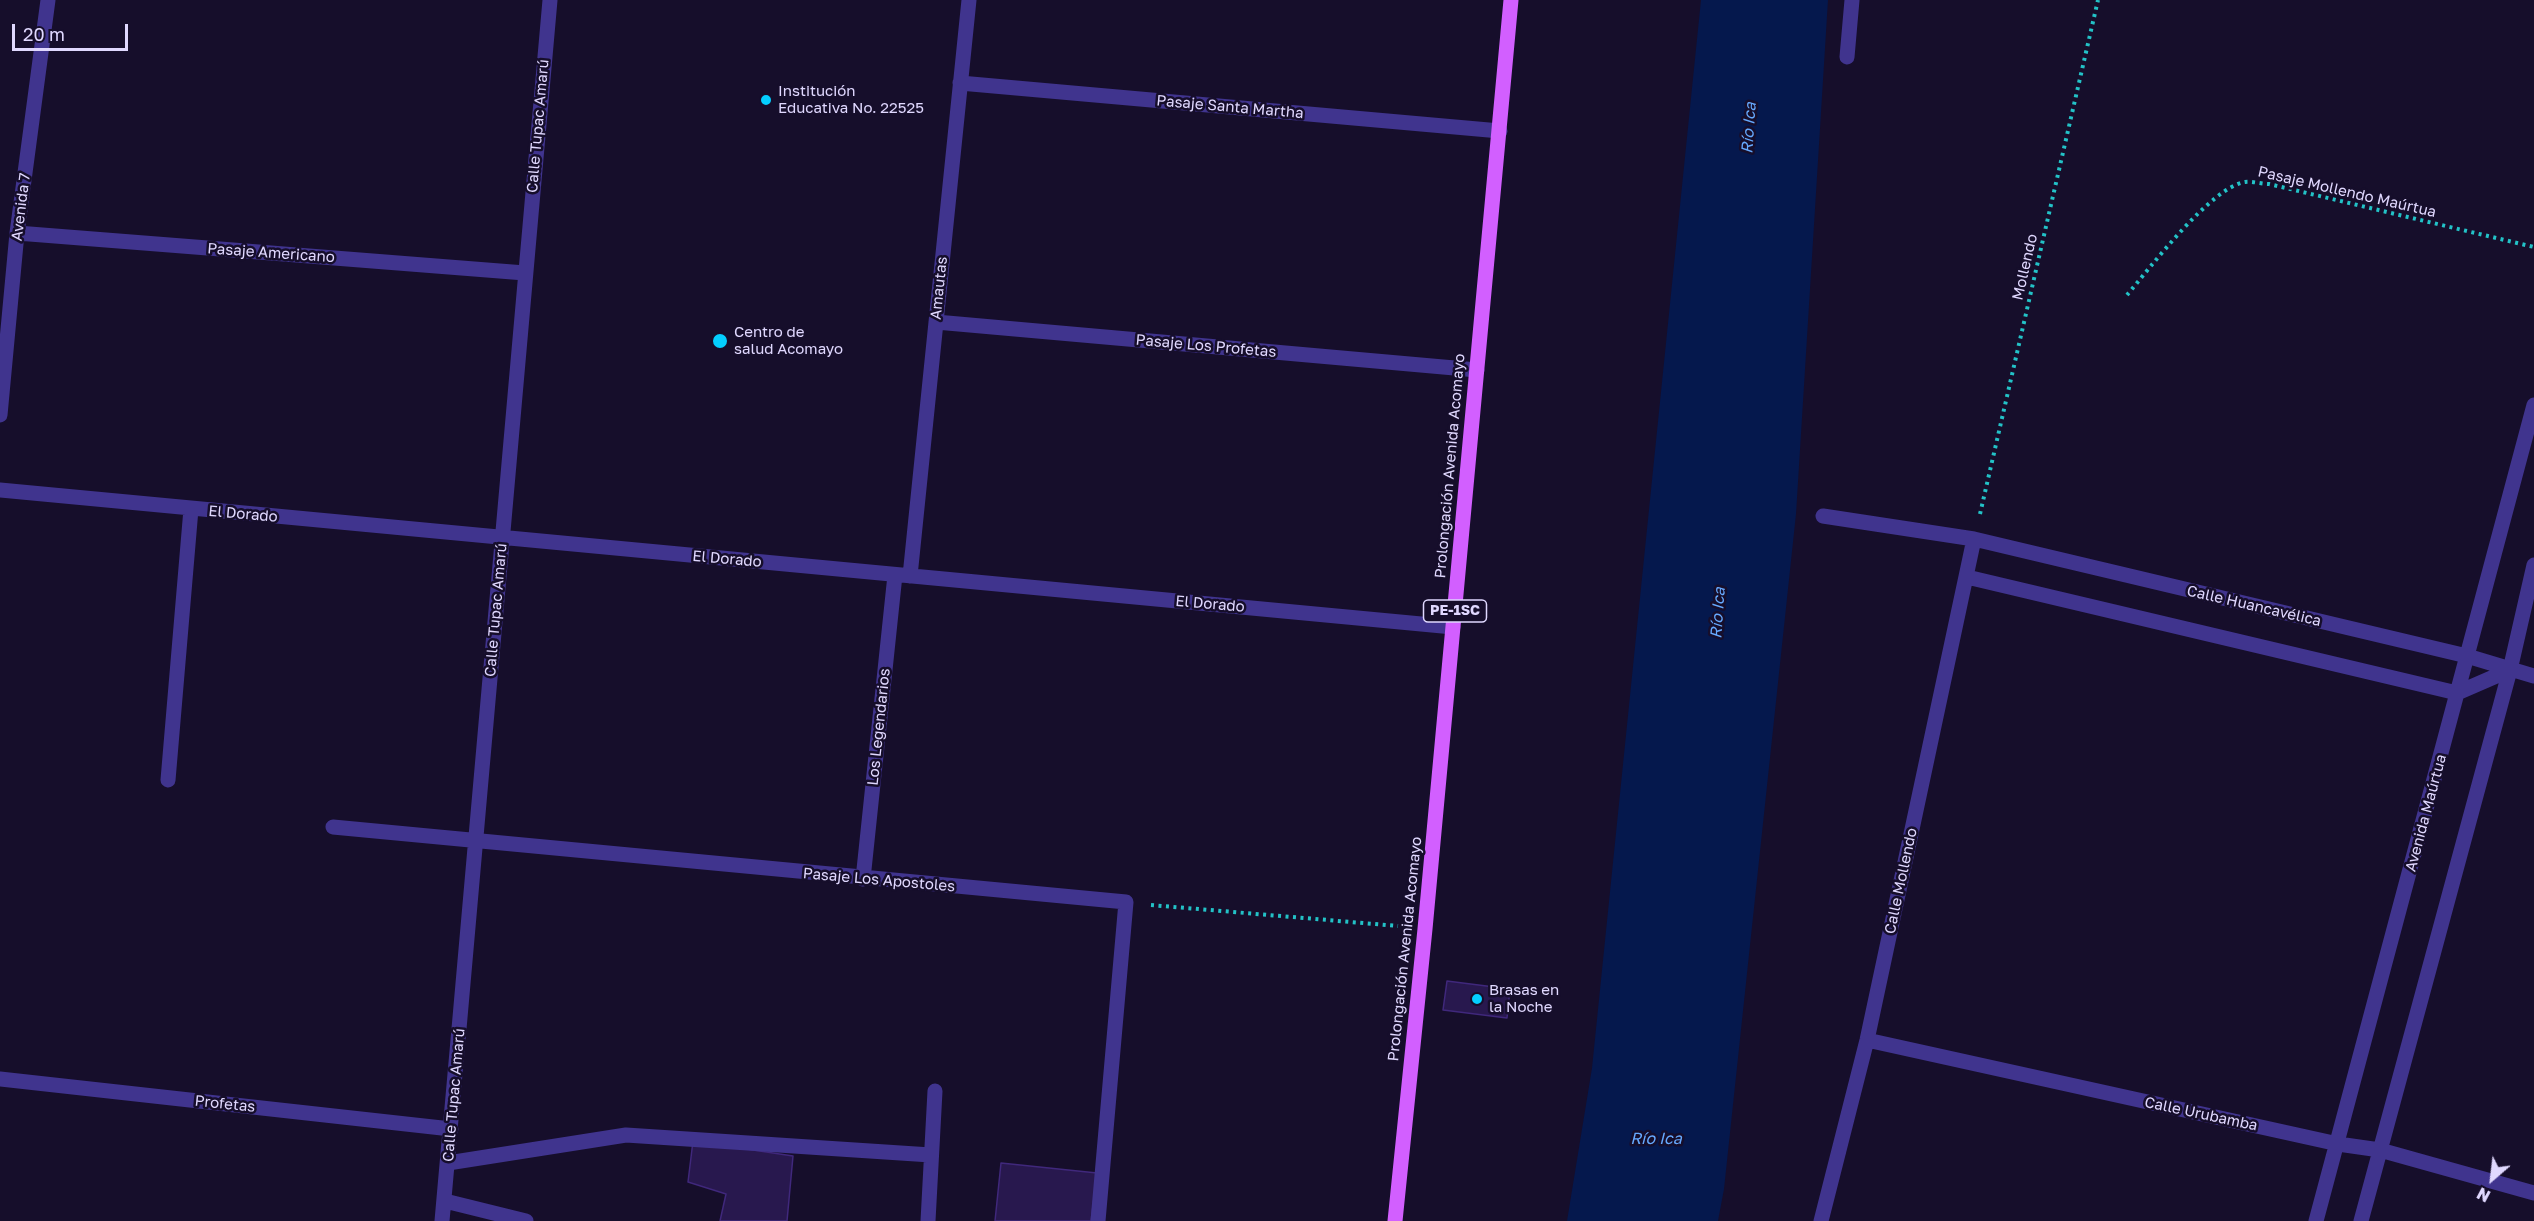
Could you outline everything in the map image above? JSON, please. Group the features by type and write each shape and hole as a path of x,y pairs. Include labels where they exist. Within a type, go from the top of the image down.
{"main road":[{"name":"Prolongación Avenida Acomayo","path":"1395,1221 1425,929 1511,0"}],"street":[{"name":"Avenida 7","path":"0,415 17,233 48,0"},
{"name":"Calle Tupac Amarú","path":"442,1221 550,0"},
{"name":"Amautas","path":"903,575 936,322 969,0"},
{"path":"1847,57 1852,0"},
{"name":"Pasaje Santa Martha","path":"960,83 1500,131"},
{"name":"Pasaje Americano","path":"17,233 525,273"},
{"name":"Pasaje Los Profetas","path":"936,322 1477,370"},
{"name":"Avenida Maúrtua","path":"2316,1221 2534,405"},
{"name":"El Dorado","path":"0,490 1453,627"},
{"path":"168,780 192,509"},
{"name":"Calle Huancavélica","path":"1823,516 1974,539 2467,656 2534,676"},
{"name":"Calle Mollendo","path":"1821,1221 1867,1040 1974,539"},
{"path":"2361,1221 2510,670 2534,565"},
{"name":"Los Legendarios","path":"863,879 903,575"},
{"path":"1967,577 2457,693 2510,670"},
{"name":"Pasaje Los Apostoles","path":"333,827 863,879 1126,902"},
{"path":"1098,1221 1126,902"},
{"name":"Calle Urubamba","path":"1867,1040 2338,1144 2380,1150 2534,1193"},
{"name":"Profetas","path":"0,1079 451,1129"},
{"path":"927,1221 935,1091"},
{"path":"448,1163 626,1135 931,1155"},
{"path":"445,1201 526,1221"}],"path":[{"name":"Mollendo","path":"1974,539 2098,0"},
{"name":"Pasaje Mollendo Maúrtua","path":"2127,295 2200,212 2227,189 2245,182 2269,184 2534,247"},
{"path":"1126,902 1425,929"}],"water":[{"name":"Río Ica","path":"1701,0 1828,0 1796,514 1724,1189 1718,1221 1567,1221 1592,1068"}],"building":[{"name":"Brasas en la Noche","path":"1447,981 1510,989 1507,1018 1443,1010"},
{"path":"693,1141 793,1156 787,1221 720,1221 726,1194 688,1182"},
{"path":"1001,1163 1097,1173 1091,1221 995,1221"}],"place":[{"name":"Institución Educativa No. 22525","path":"766,100"},
{"name":"Centro de salud Acomayo","path":"720,341"},
{"name":"Brasas en la Noche","path":"1477,999"}]}
